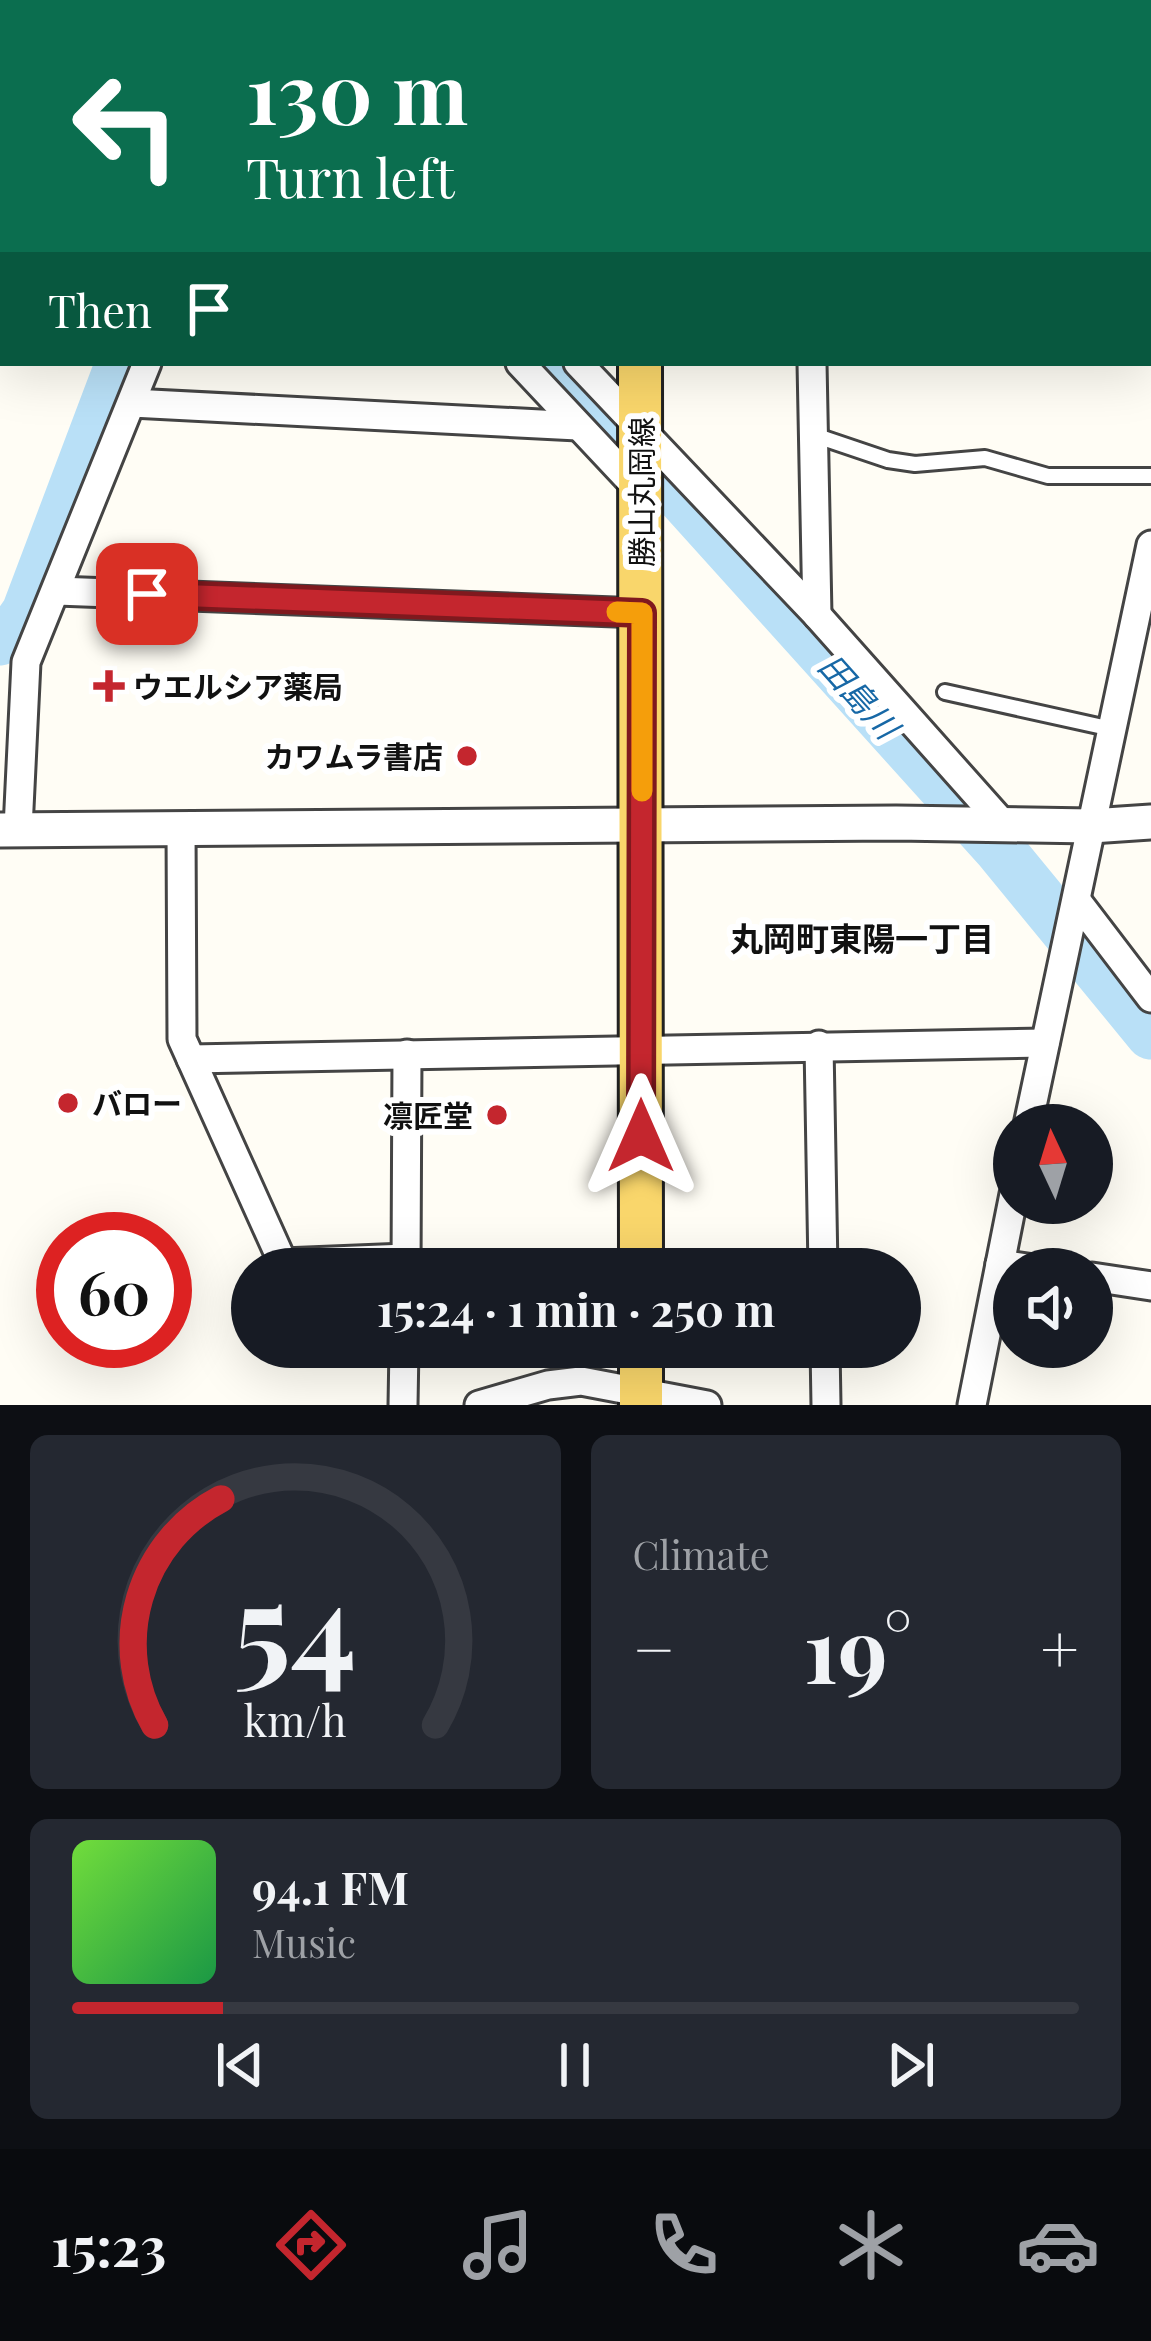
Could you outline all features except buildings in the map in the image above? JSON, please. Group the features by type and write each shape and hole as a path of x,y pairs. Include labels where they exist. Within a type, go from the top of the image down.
{"main road":[{"name":"勝山丸岡線","path":"640,366 641,1248"},
{"path":"641,1368 641,1399"}],"street":[{"path":"146,366 26,662 9,830 1151,822"},
{"path":"523,366 641,492"},
{"path":"581,366 817,615 1004,825"},
{"path":"812,366 817,615"},
{"path":"131,403 578,427"},
{"path":"1032,1104 1151,545"},
{"path":"57,591 642,613"},
{"path":"181,828 182,1039 276,1248"},
{"path":"1077,901 1151,998"},
{"path":"191,1059 1045,1042"},
{"path":"819,1046 823,1248"},
{"path":"406,1054 406,1248"},
{"path":"1113,1280 1151,1286"},
{"path":"972,1405 993,1299"},
{"path":"403,1405 404,1368"},
{"path":"825,1368 826,1405"},
{"path":"479,1405 548,1385 581,1381 641,1399 707,1405"}],"lane":[{"path":"814,435 888,460 915,464 986,458 1048,476 1151,476"},
{"path":"945,692 1112,729"}],"waterway":[{"name":"田島川","path":"0,640 12,634 27,612 120,366"},
{"name":"田島川","path":"564,366 1000,850 1151,1034"}],"slow traffic":[{"path":"617,612 642,613 642,791"}],"place":[{"name":"ウエルシア薬局","path":"109,686"},
{"name":"カワムラ書店","path":"467,756"},
{"name":"バロー","path":"68,1103"},
{"name":"凛匠堂","path":"497,1115"}],"district":[{"name":"丸岡町東陽一丁目","path":"862,937"}],"route":[{"path":"147,594 642,613 641,1136"}]}
